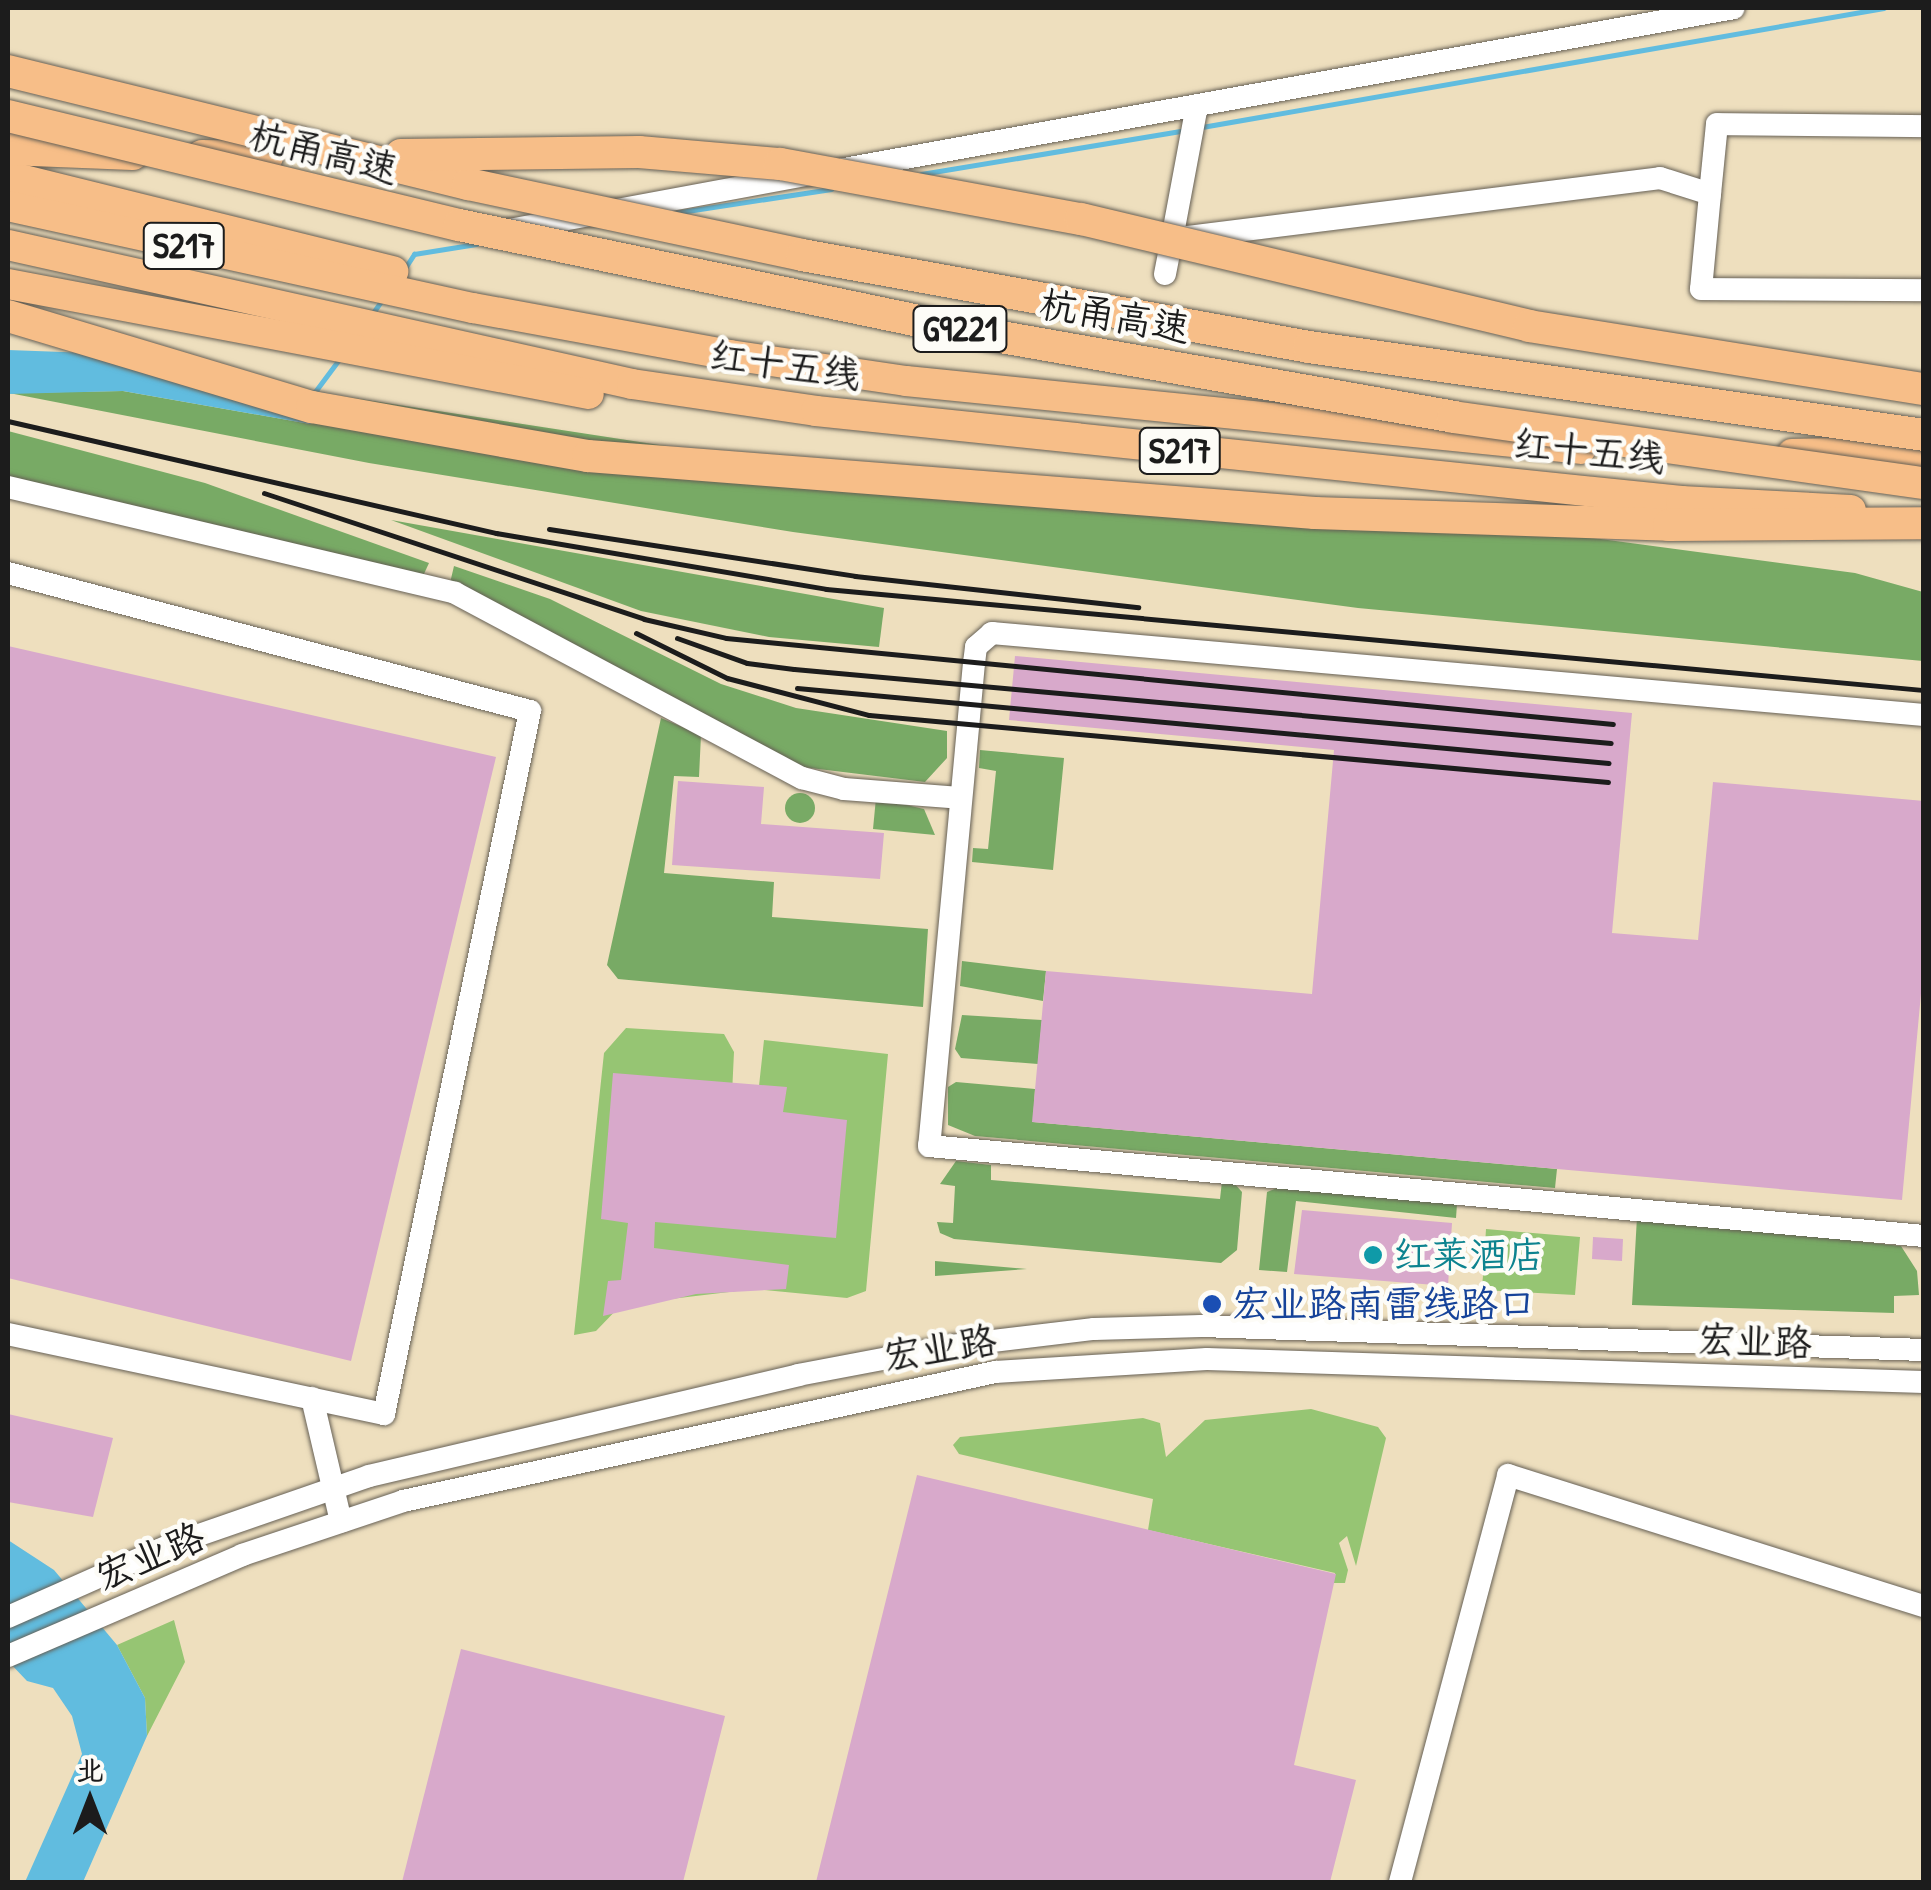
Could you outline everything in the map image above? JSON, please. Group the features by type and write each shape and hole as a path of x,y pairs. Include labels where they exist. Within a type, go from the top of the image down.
{"highway":[{"name":"杭甬高速","path":"8,71 468,184 802,256 1308,347 1924,435"},
{"name":"杭甬高速","path":"8,116 459,225 967,330 1453,416 1924,483"},
{"path":"8,149 267,157 639,152 780,164 1081,219 1529,326 1924,388"},
{"path":"8,316 89,345 312,407 588,456 1315,513 1670,525 1924,523"}],"main road":[{"path":"8,176 373,276"},
{"name":"红十五线","path":"8,206 373,276 730,355 906,381 1623,453 1924,451"},
{"name":"红十五线","path":"8,245 330,320 433,355 809,410 1681,501 1924,514"},
{"path":"8,284 307,344 433,355"}],"street":[{"path":"442,242 1196,110 1734,8"},
{"path":"1166,274 1196,110"},
{"path":"1924,126 1717,124 1701,289 1924,290"},
{"path":"1172,239 1660,178 1710,194"},
{"path":"8,487 455,593 802,778 844,790 960,798"},
{"path":"8,573 530,711 384,1414 8,1334"},
{"path":"1924,715 992,633 976,647 929,1146 1924,1236"},
{"name":"宏业路","path":"8,1617 172,1544 334,1488 798,1375 1094,1329 1230,1327 1923,1345"},
{"path":"1921,1382 1923,1345"},
{"name":"宏业路","path":"8,1656 242,1555 403,1501 995,1372 1207,1359 1921,1382"},
{"path":"312,1398 341,1522"},
{"path":"1400,1882 1508,1474 1924,1606"}],"green space":[{"path":"123,391 310,424 340,396 744,458 1488,524 1855,573 1923,592 1923,661 1358,608 793,532 369,463 9,393"},
{"path":"8,431 205,483 429,563 423,576 8,479"},
{"path":"391,520 884,608 879,647 769,637 641,611"},
{"path":"454,566 550,599 721,684 796,708 947,731 947,758 925,782 802,767 450,583"},
{"path":"661,718 701,735 699,777 674,776 664,873 774,882 772,917 928,929 923,1007 618,979 607,965"},
{"path":"980,750 1064,758 1053,870 972,862 973,848 988,849 996,771 979,768"},
{"path":"800,793 811,797 815,808 811,819 800,823 789,819 785,808 789,797"},
{"path":"876,798 924,809 935,835 873,829"},
{"path":"962,961 1046,971 1043,1001 960,986"},
{"path":"962,1015 1042,1020 1038,1064 961,1058 955,1049"},
{"path":"626,1028 724,1034 734,1052 732,1094 758,1095 764,1040 888,1054 866,1291 847,1298 754,1289 621,1305 596,1331 574,1335 604,1053"},
{"path":"956,1082 1035,1089 1033,1122 1557,1169 1555,1188 975,1136 948,1125 948,1087"},
{"path":"956,1161 991,1165 991,1180 1220,1199 1222,1181 1234,1183 1242,1192 1237,1250 1221,1263 954,1239 940,1233 937,1222 953,1223 955,1186 940,1184"},
{"path":"1280,1187 1457,1204 1456,1218 1296,1201 1287,1272 1259,1270 1267,1192"},
{"path":"1637,1217 1901,1246 1917,1271 1919,1295 1894,1296 1894,1313 1632,1305"},
{"path":"1486,1229 1580,1237 1575,1295 1482,1290"},
{"path":"935,1261 1027,1269 935,1276"},
{"path":"1311,1409 1378,1427 1386,1438 1356,1566 1347,1536 1339,1543 1348,1570 1345,1583 1333,1583 1335,1573 1148,1530 1153,1499 959,1454 953,1445 960,1437 1143,1418 1160,1423 1166,1457 1205,1420"},
{"path":"174,1620 185,1662 147,1736 145,1698 117,1645"}],"water":[{"path":"8,350 145,355 340,396 310,424 123,391 8,394"},
{"path":"8,1540 54,1570 117,1645 145,1698 147,1736 83,1882 25,1882 82,1754 72,1716 53,1688 27,1681 8,1661"}],"building":[{"path":"8,646 496,757 351,1361 8,1278"},
{"path":"1015,656 1632,713 1612,933 1698,940 1713,782 1924,801 1924,961 1902,1200 1032,1122 1046,971 1312,994 1334,750 1009,720"},
{"path":"678,781 764,787 761,824 884,833 880,879 672,865"},
{"path":"613,1073 787,1087 783,1112 847,1120 836,1238 655,1222 654,1248 789,1265 786,1289 696,1294 603,1316 608,1281 621,1280 628,1223 601,1219"},
{"name":"红莱酒店","path":"1302,1210 1452,1223 1448,1286 1294,1274"},
{"path":"1593,1237 1623,1239 1622,1261 1592,1259"},
{"path":"8,1414 113,1438 93,1517 8,1502"},
{"path":"917,1475 1336,1574 1294,1765 1356,1780 1330,1882 816,1882"},
{"path":"461,1649 725,1716 683,1882 402,1882"}],"waterway":[{"path":"1202,127 1884,8"},
{"path":"921,174 1186,130"},
{"path":"674,213 831,189"},
{"path":"405,268 414,254 476,244"},
{"path":"370,317 384,297"},
{"path":"314,393 340,358"}],"railway":[{"path":"8,421 496,533 826,589 1924,690"},
{"path":"264,493 644,619 726,638 1613,724"},
{"path":"549,529 855,576 1138,607"},
{"path":"636,633 727,678 869,715 1608,782"},
{"path":"677,638 747,663 794,669 1611,743"},
{"path":"797,688 1609,763"}],"place":[{"name":"红莱酒店","path":"1373,1255"},
{"name":"宏业路南雷线路口","path":"1212,1304"}]}
